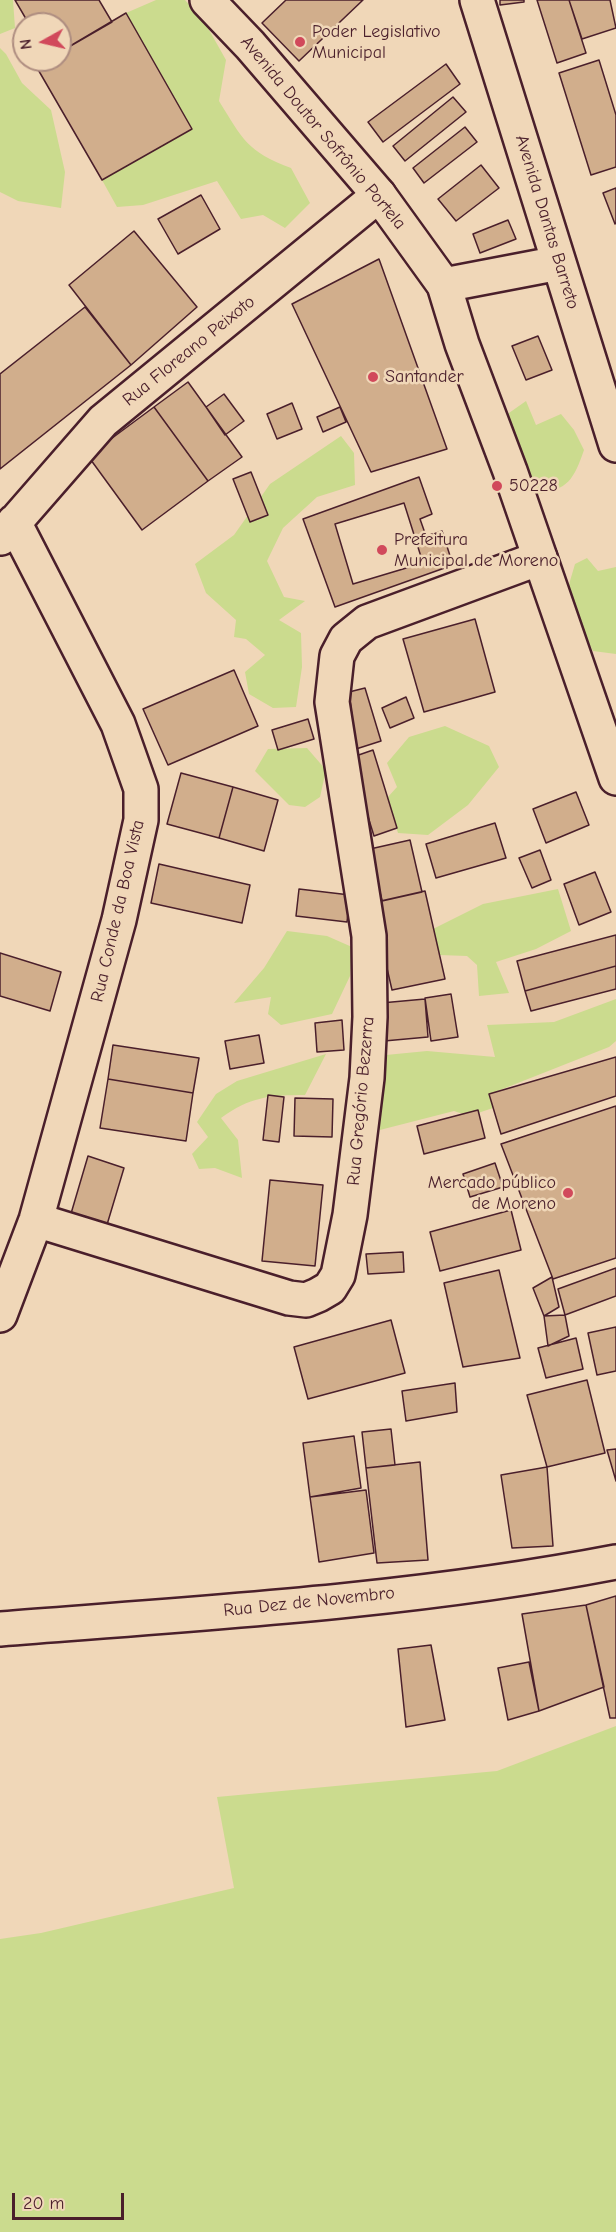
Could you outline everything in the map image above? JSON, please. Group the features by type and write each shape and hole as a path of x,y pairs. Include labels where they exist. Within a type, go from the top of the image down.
{"street":[{"name":"Avenida Doutor Sofrônio Portela","path":"207,0 250,45 379,195 444,285 462,344 510,471 616,778"},
{"name":"Avenida Dantas Barreto","path":"477,0 616,445"},
{"name":"Rua Floreano Peixoto","path":"7,531 104,422 379,195"},
{"path":"444,285 560,263"},
{"name":"Rua Conde da Boa Vista","path":"0,1315 36,1220 118,920 141,820 141,789 118,724 7,531"},
{"name":"Rua Gregório Bezerra","path":"36,1220 289,1298 306,1300 330,1288 338,1275 350,1215 368,1077 370,1017 369,936 332,702 337,656 346,639 367,622 540,558"},
{"name":"Rua Dez de Novembro","path":"0,1629 349,1598 540,1576 616,1562"}],"green space":[{"path":"0,0 13,0 12,29 0,34"},
{"path":"156,0 185,0 204,21 226,60 219,101 240,134 255,150 291,168 310,203 285,228 263,215 241,219 217,181 143,205 117,207 102,180 192,129 126,13"},
{"path":"0,48 12,65 12,72 16,72 22,83 51,110 65,172 61,208 18,201 0,192"},
{"path":"526,401 536,425 561,414 574,430 584,450 573,476 556,490 537,494 499,420"},
{"path":"341,436 354,453 355,485 317,497 283,528 267,561 284,597 305,601 279,620 301,633 302,667 296,707 273,708 249,694 245,672 265,655 246,639 234,637 236,620 206,593 195,564 234,535 270,484"},
{"path":"587,558 598,571 616,567 616,654 593,651 565,598 575,564"},
{"path":"445,726 489,746 499,767 468,805 428,835 398,833 387,798 397,787 387,763 409,737"},
{"path":"307,748 326,770 320,797 305,807 289,805 255,771 268,749"},
{"path":"558,889 571,931 536,949 496,962 509,993 479,996 477,965 467,956 439,955 433,929 483,904"},
{"path":"287,931 327,936 352,947 350,976 332,1014 281,1025 268,1014 271,997 234,1003 264,968"},
{"path":"616,999 616,1041 609,1047 490,1094 493,1108 469,1116 454,1111 372,1132 386,1055 427,1051 495,1057 487,1025 554,1022"},
{"path":"326,1054 305,1095 251,1101 221,1118 238,1140 242,1178 215,1168 199,1169 192,1154 208,1137 197,1122 216,1094 237,1081"},
{"path":"616,1726 616,2232 0,2232 0,1939 41,1933 234,1888 217,1797 497,1771"}],"building":[{"path":"15,0 99,0 112,22 72,45 72,12 22,12"},
{"name":"Poder Legislativo Municipal","path":"286,0 363,0 299,61 262,23"},
{"path":"500,0 524,0 524,2 500,5"},
{"path":"537,0 569,0 586,53 557,63"},
{"path":"569,0 610,0 616,28 582,39"},
{"path":"126,13 192,129 102,180 39,72 72,72 72,45"},
{"path":"599,60 616,115 616,167 591,175 559,73"},
{"path":"446,64 460,84 383,142 368,122"},
{"path":"453,97 466,112 405,161 393,146"},
{"path":"465,127 477,142 424,183 413,168"},
{"path":"481,165 499,188 456,221 438,199"},
{"path":"616,188 616,223 615,224 603,193"},
{"path":"201,195 220,229 178,254 158,219"},
{"path":"508,220 516,239 480,253 473,234"},
{"path":"134,231 197,307 131,365 69,285"},
{"name":"Santander","path":"379,259 447,449 371,472 292,304"},
{"path":"85,307 131,365 0,469 0,374"},
{"path":"538,336 552,370 526,380 512,346"},
{"path":"188,382 242,457 208,481 154,407"},
{"path":"224,394 244,421 225,435 206,407"},
{"path":"292,403 302,429 277,439 267,414"},
{"path":"154,407 208,481 142,530 88,456"},
{"path":"340,407 346,422 323,432 317,417"},
{"path":"251,472 268,515 250,522 233,479"},
{"name":"Prefeitura Municipal de Moreno","path":"419,477 432,514 420,519 426,536 442,531 453,565 335,607 303,519"},
{"path":"404,503 423,563 353,584 335,524"},
{"path":"475,619 495,692 424,712 403,639"},
{"path":"234,670 258,726 168,765 143,709"},
{"path":"365,688 381,741 356,749 349,692"},
{"path":"406,697 414,718 390,728 382,708"},
{"path":"308,719 314,739 278,750 272,730"},
{"path":"373,750 397,828 374,836 350,758"},
{"path":"181,773 233,787 219,838 167,824"},
{"path":"233,787 278,800 264,851 219,838"},
{"path":"576,792 589,825 546,843 533,809"},
{"path":"495,823 506,858 436,878 426,844"},
{"path":"410,840 422,892 382,901 370,849"},
{"path":"540,850 551,880 532,888 519,858"},
{"path":"159,864 250,885 242,923 151,903"},
{"path":"595,872 611,912 579,925 564,884"},
{"path":"299,889 350,895 347,922 296,916"},
{"path":"425,891 445,979 392,990 372,903"},
{"path":"616,935 616,966 525,991 517,961"},
{"path":"0,953 61,972 50,1011 0,996"},
{"path":"616,966 616,989 531,1011 525,991"},
{"path":"451,994 458,1037 431,1041 425,998"},
{"path":"425,999 428,1037 384,1041 381,1003"},
{"path":"342,1020 344,1050 317,1052 315,1023"},
{"path":"259,1035 264,1063 230,1069 225,1041"},
{"path":"113,1045 199,1058 193,1093 108,1079"},
{"path":"616,1057 616,1096 501,1134 489,1094"},
{"path":"108,1079 193,1093 186,1141 100,1128"},
{"path":"268,1095 284,1097 279,1142 263,1140"},
{"path":"295,1098 333,1099 332,1137 294,1136"},
{"name":"Mercado público de Moreno","path":"616,1106 616,1258 553,1279 501,1144"},
{"path":"478,1110 485,1138 424,1154 417,1126"},
{"path":"88,1156 124,1168 106,1228 70,1217"},
{"path":"495,1163 503,1187 470,1197 463,1174"},
{"path":"270,1180 323,1185 315,1266 262,1261"},
{"path":"511,1210 521,1250 440,1271 430,1232"},
{"path":"403,1252 404,1272 368,1274 366,1254"},
{"path":"616,1268 616,1296 565,1315 558,1289"},
{"path":"499,1270 520,1358 463,1367 444,1283"},
{"path":"552,1277 559,1307 544,1316 533,1288"},
{"path":"565,1315 569,1336 548,1346 544,1316"},
{"path":"391,1320 405,1373 308,1399 294,1347"},
{"path":"616,1327 616,1371 597,1375 588,1333"},
{"path":"576,1338 583,1369 546,1378 538,1348"},
{"path":"587,1380 605,1453 547,1467 527,1395"},
{"path":"455,1383 457,1412 406,1421 402,1391"},
{"path":"391,1429 395,1465 366,1468 362,1432"},
{"path":"354,1436 361,1488 310,1497 303,1443"},
{"path":"616,1449 616,1481 607,1450"},
{"path":"420,1462 428,1560 377,1563 366,1468"},
{"path":"547,1467 553,1546 512,1548 501,1475"},
{"path":"366,1490 374,1553 319,1562 310,1497"},
{"path":"616,1596 616,1718 610,1718 586,1605"},
{"path":"586,1605 604,1687 539,1711 522,1614"},
{"path":"431,1645 445,1720 406,1727 398,1649"},
{"path":"529,1662 539,1711 508,1720 498,1668"}],"place":[{"name":"Poder Legislativo Municipal","path":"300,42"},
{"name":"Santander","path":"373,377"},
{"name":"50228","path":"497,486"},
{"name":"Prefeitura Municipal de Moreno","path":"382,550"},
{"name":"Mercado público de Moreno","path":"568,1193"}]}
